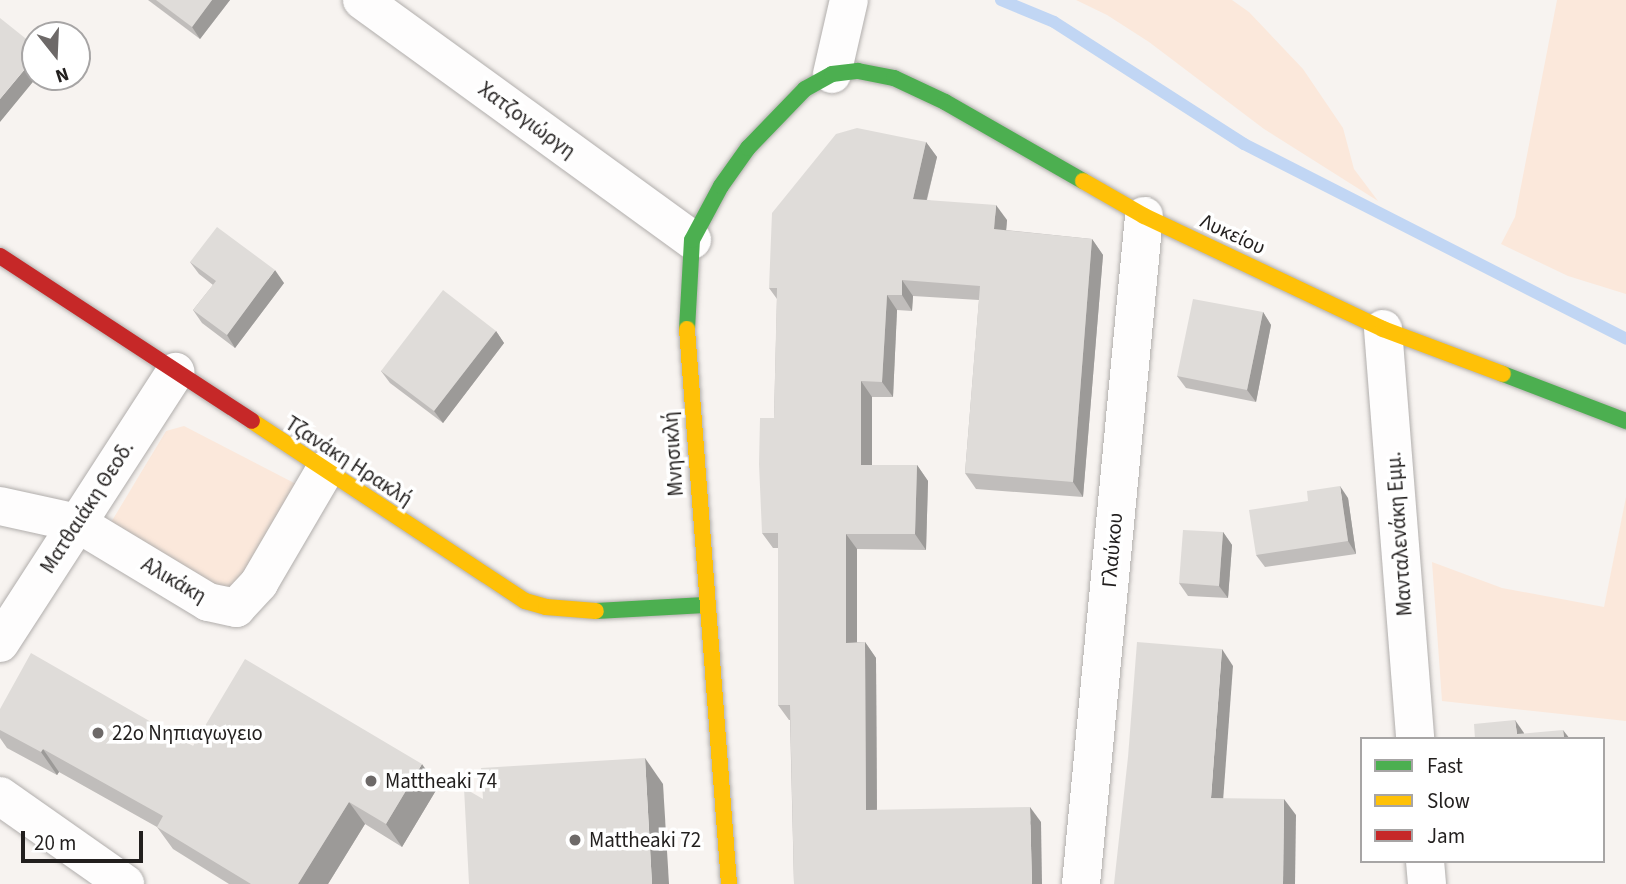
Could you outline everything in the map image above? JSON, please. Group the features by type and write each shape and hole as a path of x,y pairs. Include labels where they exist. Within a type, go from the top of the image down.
{"street":[{"name":"Χατζογιώργη","path":"362,0 692,240"},
{"path":"832,74 849,0"},
{"name":"Λυκείου","path":"832,74 859,71 907,84 945,102 1144,216 1383,328 1626,421"},
{"name":"Μνησικλή","path":"729,884 687,355 687,291 692,240 721,186 748,148 805,89 832,74"},
{"name":"Γλαύκου","path":"1081,884 1144,216"},
{"name":"Τζανάκη Ηρακλή","path":"0,256 525,601 546,607 598,611 705,605"},
{"name":"Μανταλενάκη Εμμ.","path":"1383,328 1415,737"},
{"name":"Ματθαιάκη Θεοδ.","path":"0,643 174,372"},
{"name":"Αλικάκη","path":"0,506 77,523 208,602 236,608 258,583 325,470"},
{"path":"0,796 124,884"},
{"path":"1425,863 1427,884"}],"shaded area":[{"path":"1076,0 1232,0 1249,12 1303,69 1343,128 1354,169 1378,201 1264,129 1149,42 1107,15"},
{"path":"1557,0 1626,0 1626,294 1568,276 1501,244 1515,217"},
{"path":"184,426 298,485 240,584 223,589 107,529 166,431"},
{"path":"1626,497 1626,721 1442,701 1432,562 1502,588 1604,607"}],"building":[{"path":"156,0 212,0 192,27"},
{"path":"0,18 21,35 21,74 0,99"},
{"path":"857,128 926,142 913,199 996,205 994,229 1092,239 1073,482 965,473 980,286 902,280 902,295 887,295 882,382 861,381 861,465 917,465 915,534 846,534 846,643 865,642 866,810 1030,807 1032,884 794,884 790,705 778,705 778,533 762,533 759,464 760,418 774,418 777,288 769,288 772,213 836,134"},
{"path":"217,227 275,270 227,335 193,310 216,281 190,262"},
{"path":"443,290 496,331 434,411 381,371"},
{"path":"1193,299 1263,312 1247,390 1177,376"},
{"path":"1340,486 1348,541 1256,555 1249,510 1308,501 1307,491"},
{"path":"1183,530 1223,532 1219,586 1179,583"},
{"path":"1137,642 1222,649 1211,798 1284,799 1283,884 1114,884"},
{"path":"31,653 193,746 245,659 422,764 386,824 349,802 298,884 251,884 157,827 163,816 43,749 41,752 0,730 0,709"},
{"path":"1515,720 1517,734 1563,730 1564,737 1475,737 1474,724"},
{"name":"Mattheaki 72","path":"645,758 652,884 469,884 464,788 483,799 481,768"}],"waterway":[{"path":"1001,0 1054,22 1244,144 1626,339"}],"traffic: fast":[{"path":"687,329 692,240 721,186 748,148 805,89 832,74 858,71 894,78 945,102 1083,181"},
{"path":"1503,374 1626,421"},
{"path":"596,611 705,605"}],"traffic: slow":[{"path":"1083,181 1144,216 1383,329 1503,374"},
{"path":"687,329 729,884"},
{"path":"252,421 525,601 546,607 596,611"}],"traffic: jam":[{"path":"0,256 252,421"}],"place":[{"name":"22ο Νηπιαγωγειο","path":"98,733"},
{"name":"Mattheaki 74","path":"371,781"},
{"name":"Mattheaki 72","path":"575,840"}]}
